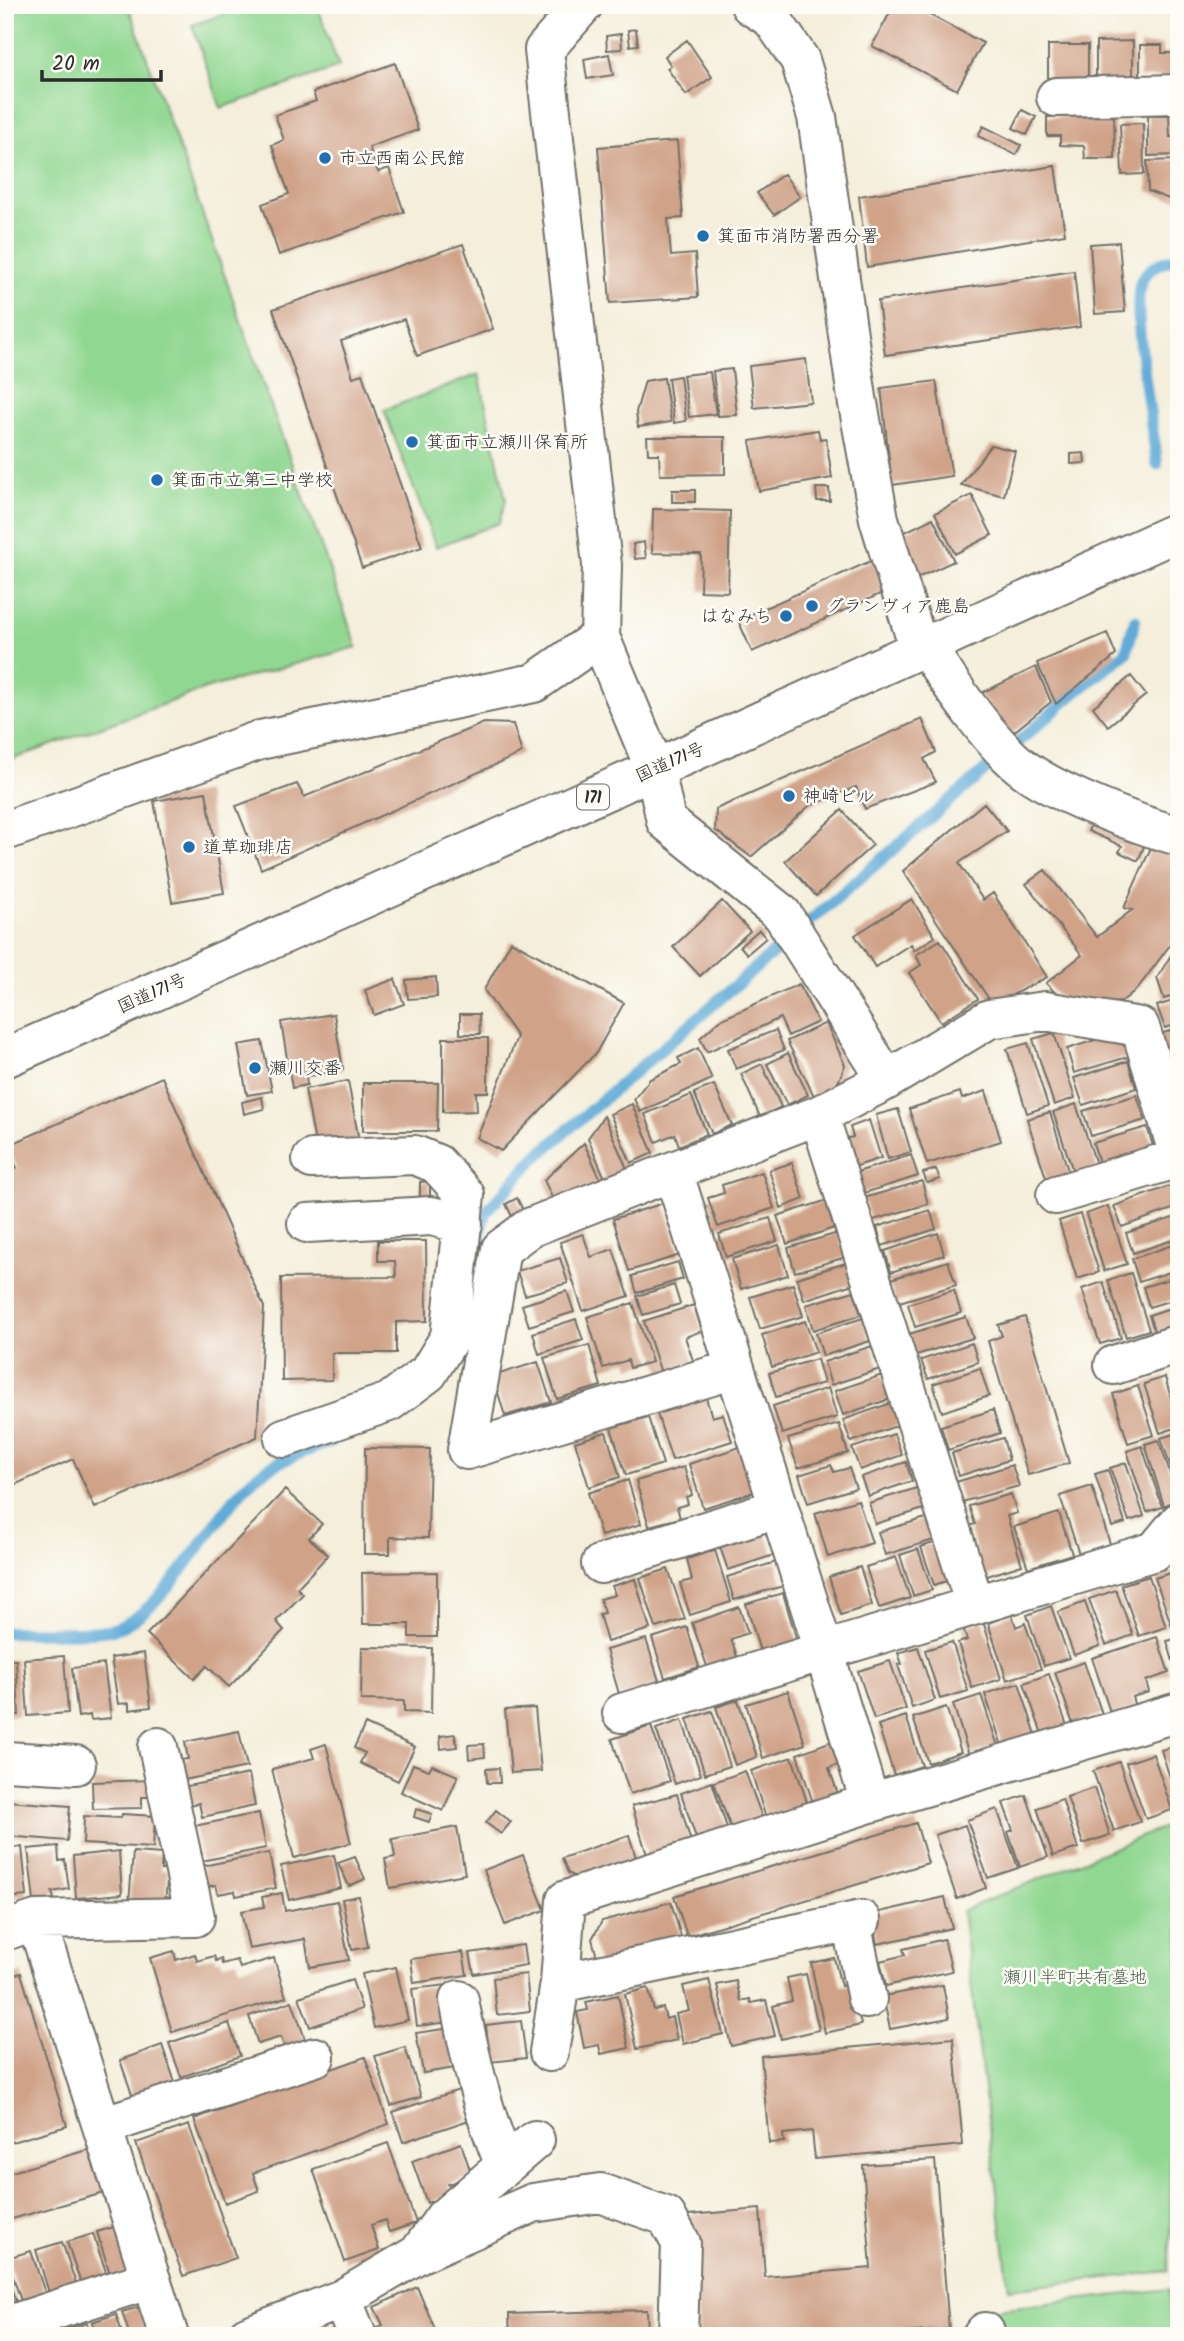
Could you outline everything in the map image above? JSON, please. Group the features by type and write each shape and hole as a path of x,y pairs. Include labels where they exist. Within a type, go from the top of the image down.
{"main road":[{"path":"583,5 544,50 602,565 600,637 655,769 666,821 782,914 887,1080"},
{"path":"750,5 772,19 800,60 817,117 857,398 879,519 922,648 1009,754 1054,788 1179,836"},
{"path":"1056,97 1179,94"},
{"name":"国道171号","path":"5,1058 655,769 1179,531"},
{"path":"5,831 260,740 534,683 600,637"},
{"path":"307,1223 431,1216 477,1244 529,1228 819,1115 887,1080 989,1019 1045,1011 1140,1027 1179,1157 1056,1195"},
{"path":"819,1115 975,1605"},
{"path":"312,1158 415,1155 437,1164 466,1195 477,1244 467,1451 735,1369"},
{"path":"673,1171 870,1803"},
{"path":"284,1438 389,1402 428,1373 450,1337 477,1244"},
{"path":"1114,1365 1179,1344"},
{"path":"601,1564 778,1508"},
{"path":"622,1713 1155,1550 1179,1522"},
{"path":"549,2052 560,1983 566,1900 870,1803 1179,1712"},
{"path":"158,1747 195,1917 21,1925 102,2126 169,2336"},
{"path":"5,1761 76,1765"},
{"path":"560,1983 856,1921 867,1999"},
{"path":"459,2000 474,2080 487,2123 505,2165"},
{"path":"102,2126 315,2057"},
{"path":"418,2254 444,2218 535,2140"},
{"path":"253,2335 342,2298 418,2254 533,2203 600,2193 666,2216 681,2243 678,2336"},
{"path":"9,2325 151,2279"},
{"path":"342,2298 357,2336"}],"green space":[{"name":"箕面市立第三中学校","path":"5,5 128,5 357,647 208,688 5,762"},
{"path":"250,5 317,5 339,67 221,108 192,25"},
{"path":"479,374 506,500 499,523 436,547 384,410"},
{"name":"瀬川半町共有墓地","path":"1179,1821 1179,2034 1169,2104 1171,2232 1168,2271 1009,2289 962,1911"},
{"path":"1169,2289 1172,2336 946,2336 981,2311"}],"building":[{"path":"894,5 911,5 983,43 957,90 872,46"},
{"path":"636,29 638,45 630,46 628,30"},
{"path":"621,34 622,49 607,50 606,36"},
{"path":"687,40 712,77 686,95 667,68 671,66 665,56"},
{"path":"1133,41 1133,82 1096,83 1096,42"},
{"path":"1048,45 1088,45 1088,86 1048,86"},
{"path":"1140,45 1162,45 1162,53 1179,53 1179,77 1140,78"},
{"path":"609,54 613,75 587,79 584,59"},
{"name":"市立西南公民館","path":"395,63 418,130 369,147 378,172 389,168 404,212 279,255 262,204 289,194 272,145 284,140 275,115 316,101 313,92"},
{"path":"1022,110 1036,117 1027,135 1013,128"},
{"path":"1148,115 1169,115 1170,137 1179,137 1179,155 1148,156"},
{"path":"1114,116 1115,159 1085,159 1084,146 1060,145 1060,136 1047,136 1047,117"},
{"path":"1143,123 1144,174 1122,175 1120,124"},
{"path":"983,126 1021,145 1016,155 978,136"},
{"path":"677,141 683,218 668,219 671,256 695,254 698,297 610,303 598,147"},
{"path":"1179,160 1179,199 1169,199 1148,191 1147,161"},
{"path":"1055,166 1065,234 867,267 859,196"},
{"path":"784,174 800,197 774,215 757,193"},
{"path":"1119,242 1125,312 1095,314 1090,244"},
{"path":"463,244 493,329 417,356 404,319 341,341 353,377 362,374 422,547 362,568 273,309"},
{"path":"1074,271 1080,327 885,355 878,301"},
{"path":"806,359 811,402 754,408 749,366"},
{"path":"732,369 737,415 718,416 713,371"},
{"path":"710,372 716,414 689,417 683,375"},
{"path":"680,376 686,421 674,423 668,378"},
{"path":"664,378 671,422 638,427 636,412 645,381"},
{"path":"936,381 952,476 892,485 881,388"},
{"path":"818,430 820,439 826,438 832,478 759,491 750,441"},
{"path":"647,437 725,437 725,474 660,475 659,454 648,454"},
{"path":"991,445 1015,451 1004,496 961,485"},
{"path":"1084,453 1085,463 1071,464 1071,454"},
{"path":"816,488 829,488 830,501 817,501"},
{"path":"672,490 695,490 695,502 672,502"},
{"path":"972,495 992,535 955,554 935,513"},
{"path":"653,509 730,511 728,592 700,591 701,554 652,553"},
{"path":"933,518 954,561 915,579 895,537"},
{"path":"644,542 646,558 635,559 633,544"},
{"name":"グランヴィア鹿島","path":"873,560 887,591 752,652 738,620"},
{"path":"1107,633 1116,655 1056,704 1037,663"},
{"path":"1036,667 1051,702 1011,734 979,694"},
{"path":"1131,676 1146,695 1108,726 1093,707"},
{"name":"神崎ビル","path":"922,719 936,752 924,759 936,782 865,809 856,787 809,806 751,857 715,830 716,809"},
{"path":"484,723 513,724 522,753 261,869 236,806 297,784 304,797"},
{"name":"道草珈琲店","path":"206,792 224,893 172,902 154,801"},
{"path":"984,803 1007,831 959,863 983,900 993,893 1047,977 993,1005 903,871"},
{"path":"842,810 873,845 816,896 785,861"},
{"path":"1095,815 1148,837 1138,861 1119,852 1122,846 1088,831"},
{"path":"1153,843 1179,854 1179,892 1174,905 1179,907 1179,933 1138,988 1121,1002 1089,1006 1058,996 1046,983 1082,955 1026,884 1045,870 1097,937 1132,910 1124,908"},
{"path":"912,899 935,937 914,950 911,944 875,967 855,935"},
{"path":"722,901 750,931 700,976 673,947"},
{"path":"759,930 766,938 747,954 740,946"},
{"path":"940,940 978,999 941,1022 909,973 921,965 916,955"},
{"path":"511,941 624,1003 596,1053 501,1151 477,1138 517,1037 484,990"},
{"path":"1179,952 1179,994 1164,999 1157,978 1171,955"},
{"path":"436,977 437,997 408,999 406,980"},
{"path":"395,979 404,1004 374,1015 365,990"},
{"path":"799,984 818,1022 788,1036 780,1018 707,1052 700,1038 720,1020"},
{"path":"1179,999 1179,1024 1165,1028 1157,1006"},
{"path":"334,1014 343,1070 306,1076 307,1085 292,1088 281,1022"},
{"path":"460,1014 479,1014 480,1034 460,1034"},
{"path":"826,1023 845,1065 837,1085 814,1096 787,1041"},
{"path":"1179,1028 1179,1053 1164,1058 1157,1035"},
{"path":"776,1030 784,1050 736,1069 728,1049"},
{"path":"1054,1033 1075,1098 1054,1105 1033,1039"},
{"path":"1108,1036 1138,1054 1074,1073 1067,1049"},
{"path":"443,1038 488,1038 488,1092 476,1092 477,1111 443,1112"},
{"name":"瀬川交番","path":"262,1041 272,1091 247,1095 238,1045"},
{"path":"1028,1043 1048,1106 1027,1113 1007,1049"},
{"path":"698,1048 712,1079 640,1112 634,1099 650,1079 681,1064 678,1058"},
{"path":"788,1053 808,1095 787,1105 767,1064"},
{"path":"1128,1061 1136,1088 1083,1105 1074,1078"},
{"path":"762,1064 781,1107 760,1117 741,1074"},
{"path":"162,1077 264,1307 257,1437 95,1508 73,1459 5,1489 5,1173 17,1168 7,1146"},
{"path":"348,1081 359,1141 315,1143 305,1089"},
{"path":"363,1083 438,1083 437,1131 363,1131"},
{"path":"714,1085 732,1125 712,1134 694,1093"},
{"path":"986,1091 1001,1141 927,1164 909,1109 960,1092 962,1099"},
{"path":"691,1095 707,1134 679,1146 675,1134 656,1142 645,1114"},
{"path":"1137,1095 1145,1120 1091,1136 1083,1111"},
{"path":"262,1097 264,1109 244,1114 242,1102"},
{"path":"632,1104 653,1153 631,1163 610,1114"},
{"path":"1076,1104 1097,1167 1074,1174 1053,1112"},
{"path":"898,1109 911,1152 888,1159 876,1115"},
{"path":"1050,1112 1070,1177 1048,1184 1027,1119"},
{"path":"604,1116 628,1171 606,1181 588,1138"},
{"path":"869,1120 881,1158 854,1167 845,1139 853,1137 850,1127"},
{"path":"1147,1127 1155,1152 1101,1169 1093,1143"},
{"path":"584,1143 602,1182 555,1204 544,1180"},
{"path":"911,1155 918,1176 861,1194 854,1173"},
{"path":"792,1163 804,1199 781,1208 769,1170"},
{"path":"936,1169 940,1179 927,1183 923,1173"},
{"path":"762,1172 774,1208 718,1227 708,1198 724,1193 722,1185"},
{"path":"430,1181 430,1199 420,1199 420,1182"},
{"path":"922,1181 928,1204 870,1221 864,1198"},
{"path":"1170,1186 1178,1207 1122,1227 1114,1206"},
{"path":"517,1198 528,1220 516,1225 506,1204"},
{"path":"828,1200 837,1227 787,1244 777,1216"},
{"path":"664,1203 680,1255 629,1271 613,1219"},
{"path":"1108,1206 1127,1264 1104,1271 1086,1214"},
{"path":"930,1210 936,1229 882,1246 877,1227"},
{"path":"1080,1214 1099,1272 1077,1279 1059,1221"},
{"path":"1179,1216 1179,1238 1133,1253 1126,1233"},
{"path":"770,1218 777,1241 726,1257 719,1234"},
{"path":"838,1233 846,1257 795,1272 788,1248"},
{"path":"938,1233 944,1255 891,1272 885,1251"},
{"path":"583,1234 591,1257 613,1249 629,1296 583,1311 560,1242"},
{"path":"378,1241 426,1241 427,1321 396,1322 396,1353 332,1353 332,1380 282,1381 281,1278 396,1277 395,1261 378,1261"},
{"path":"1175,1244 1179,1269 1139,1282 1132,1259"},
{"path":"779,1245 788,1275 741,1289 732,1259"},
{"path":"560,1258 568,1283 525,1295 517,1271"},
{"path":"948,1261 956,1285 896,1303 888,1280"},
{"path":"678,1262 683,1279 637,1293 632,1276"},
{"path":"846,1263 853,1284 804,1300 797,1278"},
{"path":"1131,1273 1149,1330 1126,1337 1108,1280"},
{"path":"1179,1276 1179,1298 1149,1307 1143,1287"},
{"path":"1103,1282 1121,1338 1100,1344 1082,1289"},
{"path":"793,1284 803,1316 760,1329 750,1297"},
{"path":"674,1285 680,1304 643,1315 637,1296"},
{"path":"954,1290 961,1313 915,1327 908,1304"},
{"path":"567,1291 574,1312 529,1326 522,1305"},
{"path":"854,1291 861,1315 813,1330 806,1305"},
{"path":"633,1303 652,1362 630,1368 628,1360 603,1368 587,1317"},
{"path":"694,1305 702,1331 685,1337 694,1363 661,1373 644,1321"},
{"path":"1179,1305 1179,1332 1157,1339 1149,1315"},
{"path":"966,1317 973,1338 916,1355 909,1334"},
{"path":"1025,1317 1069,1463 1028,1475 988,1341 1002,1336 998,1325"},
{"path":"863,1318 870,1341 823,1356 816,1333"},
{"path":"576,1319 583,1340 539,1354 533,1333"},
{"path":"805,1321 816,1352 772,1367 762,1335"},
{"path":"972,1343 978,1362 928,1379 921,1360"},
{"path":"589,1345 601,1386 557,1399 544,1358"},
{"path":"872,1346 880,1369 831,1385 824,1362"},
{"path":"817,1359 824,1383 776,1397 769,1373"},
{"path":"538,1362 551,1402 505,1416 493,1376"},
{"path":"980,1368 989,1396 942,1412 933,1384"},
{"path":"882,1375 890,1399 843,1415 835,1391"},
{"path":"1165,1377 1179,1427 1160,1433 1144,1384"},
{"path":"1138,1386 1154,1435 1128,1443 1113,1394"},
{"path":"828,1388 837,1417 782,1434 773,1406"},
{"path":"706,1398 712,1417 723,1414 732,1441 672,1460 657,1414"},
{"path":"894,1402 902,1424 851,1442 843,1420"},
{"path":"993,1410 1000,1433 948,1450 941,1426"},
{"path":"648,1417 663,1464 626,1475 611,1428"},
{"path":"839,1424 848,1453 798,1468 788,1439"},
{"path":"606,1432 620,1477 589,1487 575,1442"},
{"path":"894,1434 902,1455 860,1470 852,1448"},
{"path":"1174,1434 1179,1448 1178,1488 1161,1438"},
{"path":"1003,1438 1009,1460 959,1476 952,1453"},
{"path":"1159,1440 1179,1499 1164,1506 1145,1444"},
{"path":"1142,1446 1162,1507 1147,1512 1127,1451"},
{"path":"740,1447 754,1492 703,1508 689,1464"},
{"path":"365,1448 430,1449 428,1538 390,1537 390,1554 364,1554"},
{"path":"906,1462 912,1481 868,1496 861,1477"},
{"path":"1126,1463 1144,1516 1129,1521 1110,1468"},
{"path":"831,1465 834,1472 849,1468 856,1488 808,1503 799,1475"},
{"path":"1012,1465 1019,1486 962,1502 956,1482"},
{"path":"684,1467 692,1495 686,1497 688,1504 677,1507 680,1518 649,1526 636,1481"},
{"path":"1108,1470 1125,1523 1112,1527 1095,1474"},
{"path":"628,1480 641,1524 601,1536 588,1493"},
{"path":"1092,1486 1110,1544 1079,1554 1060,1496"},
{"path":"920,1487 927,1508 875,1524 869,1503"},
{"path":"285,1490 322,1524 309,1538 328,1555 297,1588 303,1594 276,1621 284,1630 229,1687 207,1666 194,1679 147,1634"},
{"path":"1011,1494 1017,1513 1007,1516 1022,1565 984,1577 969,1526 975,1524 969,1506"},
{"path":"858,1500 872,1543 828,1557 815,1513"},
{"path":"1059,1513 1072,1554 1028,1568 1014,1527"},
{"path":"933,1516 940,1538 885,1555 878,1532"},
{"path":"766,1532 774,1555 728,1570 720,1547"},
{"path":"940,1541 953,1579 934,1585 921,1547"},
{"path":"918,1549 932,1590 913,1596 900,1555"},
{"path":"715,1550 731,1602 690,1615 680,1583 692,1580 687,1559"},
{"path":"896,1557 910,1598 879,1608 866,1567"},
{"path":"776,1562 783,1586 734,1600 727,1577"},
{"path":"860,1567 872,1605 841,1615 829,1577"},
{"path":"668,1569 685,1619 656,1628 640,1578"},
{"path":"1179,1570 1179,1624 1172,1627 1155,1578"},
{"path":"437,1572 437,1637 409,1637 409,1624 363,1624 362,1573"},
{"path":"1149,1576 1166,1627 1139,1636 1121,1585"},
{"path":"635,1579 650,1629 607,1642 599,1614 604,1613 600,1599 615,1595 612,1586"},
{"path":"1116,1590 1133,1635 1106,1645 1089,1599"},
{"path":"783,1593 798,1644 761,1655 746,1604"},
{"path":"1085,1602 1100,1646 1074,1655 1058,1612"},
{"path":"1051,1606 1069,1658 1044,1666 1027,1615"},
{"path":"739,1607 748,1633 731,1639 738,1659 708,1669 692,1623"},
{"path":"1012,1614 1016,1627 1025,1623 1041,1669 1007,1680 988,1623"},
{"path":"983,1621 1001,1679 972,1688 958,1643 967,1640 963,1627"},
{"path":"687,1627 699,1667 665,1678 652,1638"},
{"path":"1157,1637 1169,1673 1146,1681 1149,1692 1132,1697 1135,1707 1111,1715 1092,1658"},
{"path":"1179,1638 1179,1678 1178,1678 1167,1641"},
{"path":"646,1639 660,1684 620,1697 606,1650"},
{"path":"952,1642 968,1691 940,1699 925,1650"},
{"path":"362,1647 432,1648 431,1713 404,1712 404,1701 361,1700"},
{"path":"918,1647 935,1700 912,1708 898,1665 902,1664 898,1653"},
{"path":"144,1653 151,1707 129,1710 129,1703 118,1704 111,1658"},
{"path":"64,1656 68,1713 28,1716 24,1659"},
{"path":"5,1660 16,1660 19,1715 5,1716"},
{"path":"890,1661 906,1709 874,1719 858,1671"},
{"path":"1084,1662 1102,1714 1073,1724 1055,1672"},
{"path":"104,1664 111,1718 91,1720 90,1715 78,1717 72,1668"},
{"path":"1049,1674 1067,1726 1042,1734 1024,1683"},
{"path":"1019,1683 1036,1735 1002,1746 985,1694"},
{"path":"788,1691 805,1744 763,1758 746,1704"},
{"path":"981,1695 998,1746 969,1755 953,1704"},
{"path":"738,1700 757,1757 735,1765 716,1707"},
{"path":"946,1707 961,1752 928,1763 913,1718"},
{"path":"535,1708 541,1771 511,1773 505,1710"},
{"path":"712,1711 730,1766 705,1774 687,1719"},
{"path":"906,1716 922,1766 894,1775 878,1725"},
{"path":"682,1720 701,1775 675,1784 656,1729"},
{"path":"365,1724 415,1747 398,1781 360,1763 365,1753 354,1748"},
{"path":"651,1726 670,1781 630,1794 612,1739"},
{"path":"239,1731 247,1767 184,1780 180,1760 188,1759 185,1742"},
{"path":"455,1734 457,1747 441,1749 440,1736"},
{"path":"832,1741 840,1764 829,1768 839,1797 814,1806 797,1754"},
{"path":"326,1744 351,1843 294,1858 272,1769 314,1758 311,1749"},
{"path":"484,1744 485,1757 469,1759 468,1745"},
{"path":"1179,1745 1179,1802 1178,1802 1161,1750"},
{"path":"1153,1754 1172,1810 1146,1819 1126,1763"},
{"path":"792,1757 808,1805 766,1818 751,1771"},
{"path":"1119,1762 1140,1822 1114,1831 1093,1771"},
{"path":"413,1764 429,1770 432,1765 458,1776 443,1811 401,1792"},
{"path":"499,1768 500,1783 487,1783 486,1769"},
{"path":"745,1771 763,1820 732,1831 714,1782"},
{"path":"249,1774 255,1806 202,1817 199,1803 190,1805 187,1786"},
{"path":"152,1780 153,1797 142,1797 142,1808 93,1809 92,1782"},
{"path":"712,1782 728,1831 697,1841 681,1793"},
{"path":"1094,1788 1110,1835 1083,1844 1067,1797"},
{"path":"677,1794 691,1842 647,1855 632,1806"},
{"path":"1026,1795 1048,1857 1020,1867 1008,1832 1013,1830 1003,1803"},
{"path":"1062,1799 1078,1848 1053,1856 1037,1808"},
{"path":"8,1801 70,1806 67,1841 6,1836"},
{"path":"416,1809 432,1814 429,1822 414,1817"},
{"path":"997,1809 1018,1868 988,1878 967,1820"},
{"path":"496,1810 511,1822 501,1834 486,1823"},
{"path":"259,1813 266,1848 201,1861 194,1826"},
{"path":"122,1814 155,1816 153,1848 83,1844 84,1816 121,1818"},
{"path":"916,1823 928,1863 687,1936 674,1896"},
{"path":"965,1825 986,1888 957,1899 935,1835"},
{"path":"457,1827 465,1874 390,1888 385,1859 395,1857 392,1839"},
{"path":"629,1835 637,1861 581,1880 568,1873 562,1858"},
{"path":"58,1846 59,1861 65,1860 69,1889 52,1892 54,1899 34,1901 28,1849"},
{"path":"22,1847 27,1896 5,1898 5,1849"},
{"path":"119,1851 122,1894 76,1898 73,1856"},
{"path":"133,1852 162,1854 161,1870 168,1870 165,1905 129,1903"},
{"path":"269,1853 276,1888 236,1896 235,1891 218,1894 216,1885 206,1887 202,1866"},
{"path":"334,1855 341,1888 289,1900 281,1866"},
{"path":"523,1855 545,1910 505,1925 484,1870"},
{"path":"355,1857 365,1879 349,1886 338,1863"},
{"path":"282,1893 285,1911 337,1901 349,1960 310,1967 305,1939 249,1949 241,1911 264,1907 262,1897"},
{"path":"359,1896 368,1947 352,1950 342,1899"},
{"path":"945,1897 952,1928 877,1944 871,1914"},
{"path":"671,1902 682,1940 599,1964 592,1939 602,1921"},
{"path":"944,1939 952,1971 886,1986 880,1961 905,1955 903,1949"},
{"path":"523,1945 526,1965 474,1974 470,1953"},
{"path":"174,1951 176,1960 195,1954 197,1961 214,1956 216,1961 221,1958 222,1964 237,1960 240,1968 274,1958 286,1997 172,2032 150,1958"},
{"path":"463,1952 467,1975 414,1983 411,1959"},
{"path":"834,1958 841,1986 852,1984 861,2025 825,2033 811,1963"},
{"path":"396,1967 408,2020 374,2028 362,1974"},
{"path":"21,1973 67,2126 5,2144 5,1977"},
{"path":"526,1974 530,2011 497,2015 493,1978"},
{"path":"806,1974 819,2030 781,2039 773,2006 792,2001 787,1978"},
{"path":"352,1980 362,2009 310,2027 299,1997"},
{"path":"709,1980 723,2034 683,2044 676,2014 689,2011 683,1986"},
{"path":"736,1981 741,2001 750,1999 751,2003 766,2000 775,2036 731,2046 717,1985"},
{"path":"446,1985 451,2022 417,2026 412,1989"},
{"path":"943,1985 949,2018 890,2029 883,1996"},
{"path":"648,1988 654,2010 663,2008 666,2019 672,2017 677,2040 637,2049 625,1994"},
{"path":"618,1995 629,2048 601,2054 599,2045 584,2048 577,2012 588,2010 586,2002"},
{"path":"292,2001 306,2042 285,2049 281,2037 258,2044 249,2016"},
{"path":"521,2021 526,2058 490,2062 486,2025"},
{"path":"229,2023 240,2056 181,2077 169,2043"},
{"path":"451,2028 456,2068 423,2073 416,2033"},
{"path":"953,2038 963,2145 815,2159 812,2131 783,2134 784,2142 769,2143 761,2056"},
{"path":"162,2045 176,2085 134,2100 120,2060"},
{"path":"405,2047 421,2097 391,2106 375,2056"},
{"path":"365,2057 389,2124 253,2173 259,2191 225,2203 194,2119"},
{"path":"459,2090 469,2120 403,2142 393,2112"},
{"path":"189,2125 236,2258 183,2276 136,2143"},
{"path":"388,2143 416,2223 389,2232 385,2220 371,2225 379,2250 345,2262 313,2169"},
{"path":"461,2143 472,2176 448,2184 452,2194 427,2203 412,2161"},
{"path":"94,2148 107,2192 5,2221 5,2174"},
{"path":"935,2160 949,2329 871,2336 699,2336 689,2215 760,2209 765,2277 871,2268 863,2165"},
{"path":"121,2225 136,2270 111,2277 97,2232"},
{"path":"93,2234 108,2278 82,2287 67,2242"},
{"path":"62,2242 77,2287 50,2296 36,2250"},
{"path":"31,2251 46,2296 22,2304 7,2258"},
{"path":"5,2270 18,2308 5,2313"},
{"path":"417,2287 438,2336 376,2336 373,2329 383,2325 374,2307"},
{"path":"146,2305 156,2336 130,2336 122,2312"},
{"path":"647,2310 648,2336 510,2336 509,2314"},
{"path":"116,2314 123,2336 97,2336 92,2322"},
{"path":"87,2323 91,2336 66,2336 64,2330"}],"waterway":[{"path":"1157,464 1143,367 1139,291 1143,278 1150,270 1163,262 1179,258"},
{"path":"477,1256 484,1214 534,1159 1076,692 1126,653 1135,620"},
{"path":"5,1632 95,1632 117,1628 135,1618 169,1585 232,1502 254,1478 285,1460 330,1442"}],"place":[{"name":"市立西南公民館","path":"325,158"},
{"name":"箕面市消防署西分署","path":"703,236"},
{"name":"箕面市立瀬川保育所","path":"412,442"},
{"name":"箕面市立第三中学校","path":"157,480"},
{"name":"グランヴィア鹿島","path":"812,606"},
{"name":"はなみち","path":"786,616"},
{"name":"神崎ビル","path":"789,796"},
{"name":"道草珈琲店","path":"189,847"},
{"name":"瀬川交番","path":"255,1068"}]}
